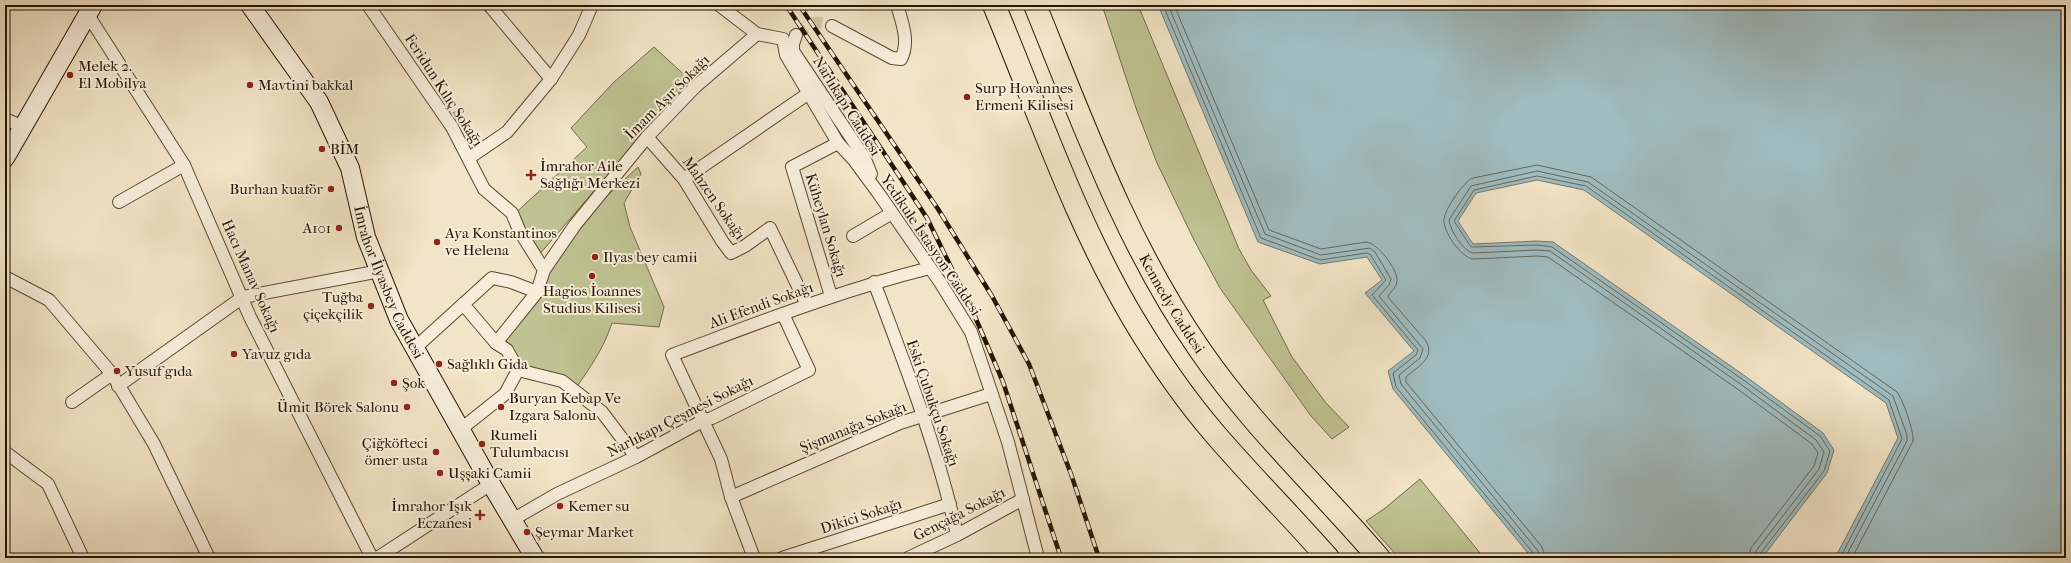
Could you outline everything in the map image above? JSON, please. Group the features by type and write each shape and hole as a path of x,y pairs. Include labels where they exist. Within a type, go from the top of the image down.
{"highway":[{"path":"994,5 1078,209 1106,269 1134,320 1180,389 1210,428 1328,558"},
{"name":"Kennedy Caddesi","path":"1034,5 1118,207 1173,309 1229,390 1278,447 1379,558"}],"street":[{"name":"İmrahor İlyasbey Caddesi","path":"250,5 319,102 350,168 366,237 399,320 491,484 536,558"},
{"path":"489,5 551,79"},
{"path":"469,158 507,132 551,79 579,35 592,5"},
{"path":"719,5 757,34"},
{"path":"832,26 892,58 900,58 905,47 904,32 897,5"},
{"name":"Feridun Kılıç Sokağı","path":"372,6 452,127 484,189 512,213 519,230 544,270"},
{"path":"5,158 90,10"},
{"name":"Hacı Manav Sokağı","path":"90,10 184,165 254,324 372,558"},
{"name":"Yedikule İstasyon Caddesi","path":"757,34 783,39 786,55 838,143 854,160 879,194 930,268 971,332 1008,442 1038,558"},
{"name":"İmam Aşır Sokağı","path":"496,343 537,292 544,270 575,226 647,137 695,87 757,34"},
{"name":"Narlıkapı Caddesi","path":"796,35 793,44 793,51 864,157 879,194"},
{"path":"684,178 809,94"},
{"path":"5,119 23,127"},
{"name":"Mahzen Sokağı","path":"647,137 684,178 722,241 732,253 770,228 807,305"},
{"name":"Küheylan Sokağı","path":"831,296 792,167 838,143"},
{"path":"119,202 184,165"},
{"path":"853,236 892,213"},
{"name":"Ali Efendi Sokağı","path":"704,420 672,355 831,296 874,282 930,268"},
{"path":"118,386 243,297 380,271"},
{"path":"5,277 49,300 112,374 154,444 209,558"},
{"path":"415,348 492,278 511,282 537,292"},
{"name":"Eski Çubukçu Sokağı","path":"874,282 923,416 950,504 957,535"},
{"path":"463,304 496,343 507,350 518,370 562,381 602,412 636,457"},
{"name":"Narlıkapı Çeşmesi Sokağı","path":"512,520 557,494 636,457 704,420 712,418 808,370 784,314"},
{"path":"461,429 505,394 518,370"},
{"path":"72,402 112,374"},
{"name":"Şişmanağa Sokağı","path":"731,497 840,449 923,416 991,394"},
{"path":"704,420 721,459 731,497 754,558"},
{"path":"5,452 48,484 83,558"},
{"path":"377,558 491,484"},
{"name":"Gençağa Sokağı","path":"908,558 957,535 1023,499"},
{"name":"Dikici Sokağı","path":"782,558 950,504"}],"green space":[{"path":"1102,5 1138,5 1239,249 1251,270 1271,296 1263,300 1292,357 1326,403 1349,427 1332,439 1311,416 1220,288 1194,240 1157,163 1137,111"},
{"path":"654,47 690,80 538,256 509,219 587,147 571,128 614,82"},
{"path":"638,167 641,174 624,203 630,227 664,307 659,327 612,323 597,356 578,385 528,372 513,354 502,335 583,218"},
{"path":"1420,479 1484,558 1399,558 1366,521 1384,509"}],"water":[{"path":"1158,5 2066,5 2066,558 1835,558 1898,438 1886,403 1584,190 1537,180 1476,193 1458,221 1473,244 1537,241 1553,242 1745,376 1823,433 1834,450 1827,473 1762,558 1532,558 1393,389 1388,371 1414,351 1365,293 1382,280 1367,257 1320,264 1258,242"}],"tunnel":[{"path":"796,35 812,24 820,23 832,26"}],"railway":[{"path":"786,5 927,218 973,312 1003,382 1061,558"},
{"path":"799,5 938,209 992,296 1029,364 1071,474 1099,558"}],"place":[{"name":"Melek 2. El Mobilya","path":"70,75"},
{"name":"Mavtini bakkal","path":"250,85"},
{"name":"Surp Hovannes Ermeni Kilisesi","path":"967,97"},
{"name":"BİM","path":"322,149"},
{"name":"İmrahor Aile Sağlığı Merkezi","path":"531,175"},
{"name":"Burhan kuaför","path":"331,189"},
{"name":"A101","path":"339,228"},
{"name":"Aya Konstantinos ve Helena","path":"437,242"},
{"name":"Ilyas bey camii","path":"595,257"},
{"name":"Hagios İoannes Studius Kilisesi","path":"592,276"},
{"name":"Tuğba çiçekçilik","path":"371,306"},
{"name":"Yavuz gıda","path":"234,354"},
{"name":"Sağlıklı Gida","path":"439,364"},
{"name":"Yusuf gıda","path":"117,371"},
{"name":"Şok","path":"394,383"},
{"name":"Ümit Börek Salonu","path":"407,407"},
{"name":"Buryan Kebap Ve Izgara Salonu","path":"501,407"},
{"name":"Rumeli Tulumbacısı","path":"482,444"},
{"name":"Çiğköfteci ömer usta","path":"436,452"},
{"name":"Uşşaki Camii","path":"440,473"},
{"name":"Kemer su","path":"560,506"},
{"name":"İmrahor Işık Eczanesi","path":"480,515"},
{"name":"Şeymar Market","path":"527,532"}]}
